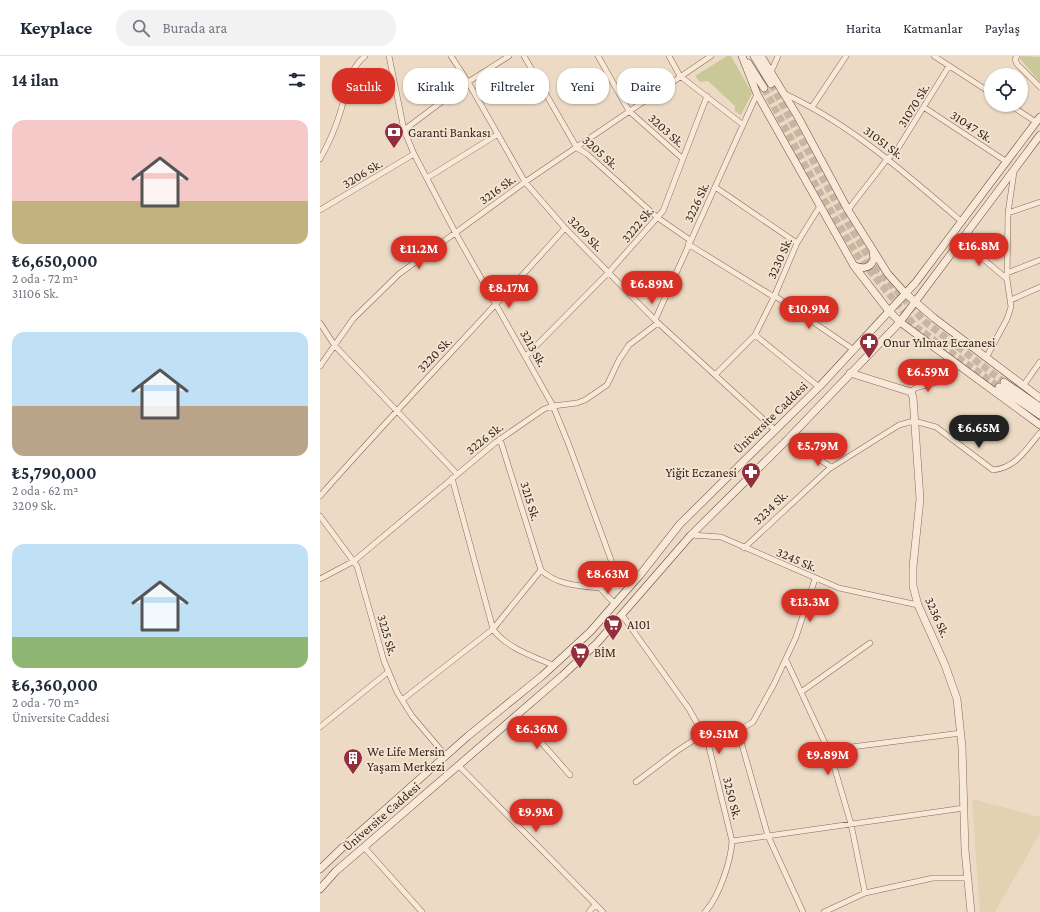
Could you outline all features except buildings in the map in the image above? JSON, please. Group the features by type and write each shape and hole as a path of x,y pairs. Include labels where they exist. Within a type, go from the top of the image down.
{"main road":[{"path":"743,56 764,88"},
{"path":"743,56 757,94 854,266 888,310 900,322 1040,424"},
{"path":"754,56 771,84"},
{"path":"761,56 784,94 848,210 888,274 905,293 916,302 986,358 1040,398"},
{"name":"Üniversite Caddesi","path":"320,869 343,846 446,756 553,666 590,632 640,575 680,524 819,387 854,350 888,310 916,282 1038,119"},
{"name":"Üniversite Caddesi","path":"320,889 364,847 517,715 598,642 691,535 788,439 900,322 1014,172 1040,135"},
{"path":"854,266 864,268 870,266 874,259 873,251"},
{"path":"850,373 911,392"},
{"path":"1040,407 1001,384 1040,415"},
{"name":"3236 Sk.","path":"911,392 913,397 920,499 913,567 913,586 918,605 934,636 953,684 957,699 961,733 970,911"}],"street":[{"path":"320,159 330,140 349,78 357,62 365,56"},
{"name":"3213 Sk.","path":"389,56 404,130 414,154 526,356 552,406 569,445 614,568"},
{"name":"3209 Sk.","path":"451,56 459,68"},
{"path":"468,82 509,56"},
{"name":"3205 Sk.","path":"524,56 577,148 587,154 658,218 689,242 774,296 854,350"},
{"name":"3203 Sk.","path":"598,56 629,111 683,159"},
{"path":"669,56 680,76 742,124"},
{"name":"3216 Sk.","path":"320,366 353,319 399,274 526,182 710,56"},
{"path":"771,72 778,56"},
{"path":"812,107 846,56"},
{"path":"934,56 984,88"},
{"path":"1017,56 1015,59 1017,64 1040,87"},
{"name":"31070 Sk.","path":"848,210 888,158 895,153 925,108 949,66"},
{"name":"3209 Sk.","path":"468,82 526,182 565,228 656,321 775,430"},
{"name":"3226 Sk.","path":"320,579 354,561 500,439 552,406 576,403 585,400 607,385 619,360 630,345 656,321 689,242 757,94"},
{"name":"31051 Sk.","path":"784,94 812,107 888,158 962,222"},
{"name":"3222 Sk.","path":"526,356 609,272 663,211 707,96"},
{"path":"404,130 439,104"},
{"name":"31047 Sk.","path":"925,108 1007,162"},
{"path":"1024,112 1038,119"},
{"path":"427,178 498,134"},
{"name":"3206 Sk.","path":"320,210 414,154"},
{"path":"986,358 1007,319 1011,307 1007,276 1008,213 1014,172"},
{"path":"715,186 797,243"},
{"path":"1008,213 1040,202"},
{"name":"3230 Sk.","path":"715,375 755,335 797,243 820,206"},
{"name":"3220 Sk.","path":"320,496 565,228"},
{"path":"962,241 1007,276"},
{"path":"1007,276 1040,260"},
{"path":"1011,300 1040,287"},
{"path":"320,323 335,346 457,474"},
{"path":"755,335 819,387"},
{"path":"1024,386 1040,362"},
{"path":"911,392 915,388 937,382"},
{"path":"914,421 936,427 993,470 1012,466 1040,433"},
{"name":"3234 Sk.","path":"744,548 831,467 900,425 914,421"},
{"name":"3215 Sk.","path":"500,439 541,570"},
{"path":"788,439 831,467"},
{"path":"452,478 494,629 499,637 553,666"},
{"name":"3225 Sk.","path":"320,516 357,566 388,672 402,700 412,716 446,756"},
{"name":"3245 Sk.","path":"691,535 721,537 815,579 839,588 918,605"},
{"path":"600,588 614,568 622,572 640,575"},
{"path":"402,700 494,629 541,570 548,577 571,585 600,588 614,603"},
{"path":"708,743 738,731 753,722 774,684 796,637 815,579"},
{"name":"3250 Sk.","path":"622,615 689,709 708,743 732,841 732,852 716,897 705,912"},
{"path":"800,692 870,644"},
{"path":"786,660 828,750 851,824 865,894"},
{"path":"320,727 388,672"},
{"path":"517,715 570,775"},
{"path":"738,731 768,836 803,912"},
{"path":"828,750 961,733"},
{"path":"636,782 676,751 703,734"},
{"path":"458,765 603,912"},
{"path":"732,841 964,808"},
{"path":"364,847 422,912"},
{"path":"824,912 865,894 933,878 968,878"},
{"path":"589,912 595,905"}],"shaded area":[{"path":"727,56 731,56 752,93 741,115 735,111 735,106 708,81 700,82 695,76"},
{"path":"1021,56 1040,57 1040,82 1028,68 1020,59"},
{"path":"972,799 1040,817 1040,833 995,912 980,912"}],"tunnel":[{"path":"771,84 840,210 873,265 924,321 1004,382"},
{"path":"764,88 820,193 858,256 916,327 999,387"}],"place":[{"name":"Garanti Bankası","path":"394,149"},
{"name":"Onur Yılmaz Eczanesi","path":"869,359"},
{"name":"Yiğit Eczanesi","path":"751,489"},
{"name":"A101","path":"613,641"},
{"name":"BİM","path":"580,669"},
{"name":"We Life Mersin Yaşam Merkezi","path":"353,775"}]}
